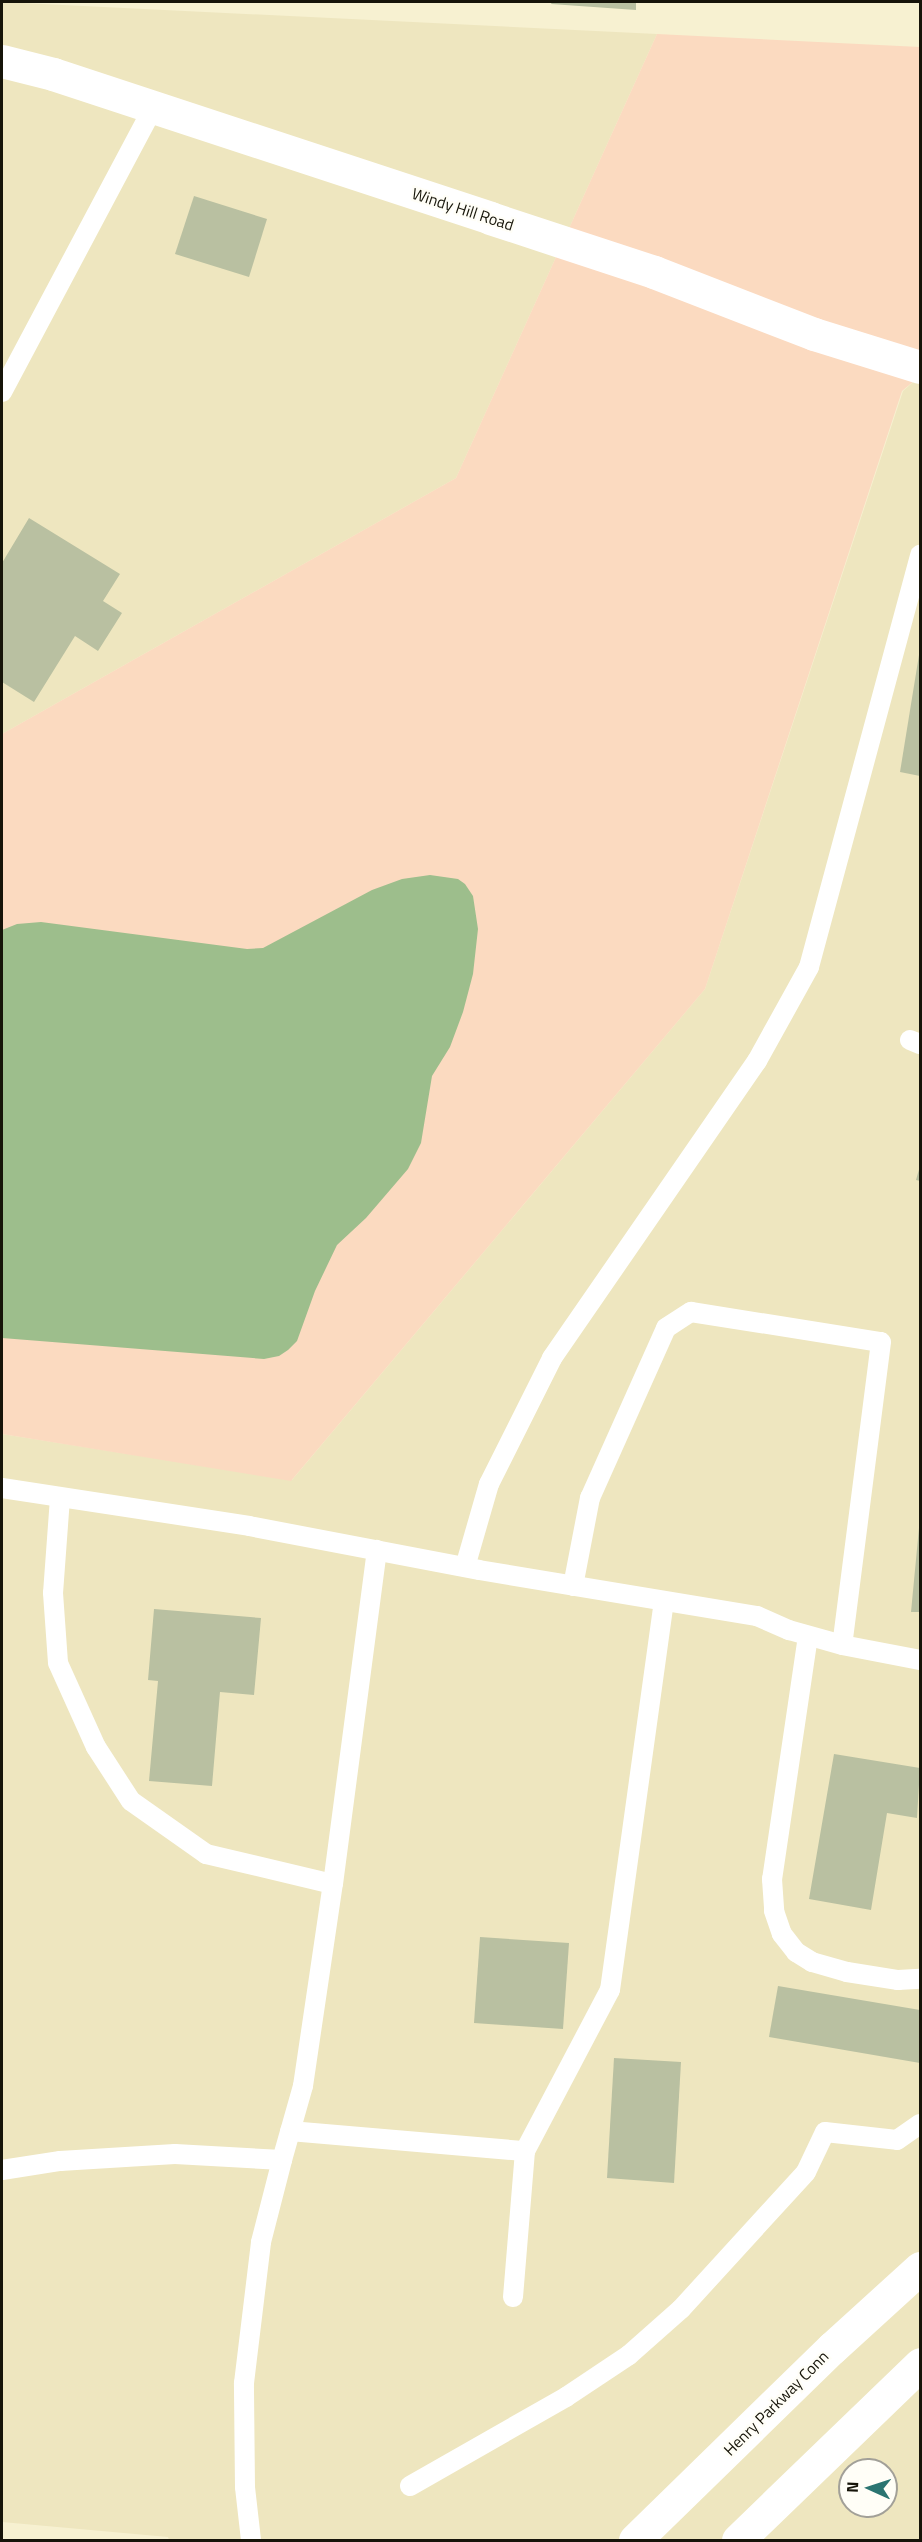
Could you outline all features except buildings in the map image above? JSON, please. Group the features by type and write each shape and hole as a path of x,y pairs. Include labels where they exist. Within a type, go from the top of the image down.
{"street":[{"name":"Windy Hill Road","path":"2,61 154,106 654,272 814,334 921,368"},
{"name":"Henry Parkway Conn","path":"635,2541 832,2348 921,2268"},
{"path":"738,2541 921,2364"}],"lane":[{"path":"2,392 154,106"},
{"path":"465,1567 489,1484 552,1358 757,1062 809,967 921,555"},
{"path":"573,1586 590,1498 666,1328 691,1312 881,1342 842,1645"},
{"path":"2,1488 249,1526 465,1567 757,1617 808,1636 842,1645 921,1660"},
{"path":"60,1498 53,1593 58,1663 96,1747 130,1801 206,1854 333,1884"},
{"path":"251,2541 245,2487 244,2383 261,2242 303,2086 333,1884 377,1550"},
{"path":"513,2297 525,2151 610,1990 664,1602"},
{"path":"808,1636 772,1879 774,1911 782,1934 796,1952 812,1962 847,1972 898,1980 921,1979"},
{"path":"410,2486 566,2397 629,2355 681,2309 806,2172 825,2132 897,2140 921,2124"},
{"path":"290,2131 525,2151"},
{"path":"2,2170 60,2161 175,2154 282,2160"}],"shaded area":[{"path":"2,2 657,34 456,478 2,734"},
{"path":"657,34 920,47 920,376 902,391 705,989 291,1481 2,1434 2,734 456,478"},
{"path":"920,376 920,2540 169,2540 168,2537 2,2522 2,1434 292,1480 705,989 903,391"},
{"path":"430,875 458,879 465,884 473,896 478,929 473,974 463,1012 450,1047 432,1076 421,1143 408,1169 366,1218 337,1245 315,1291 297,1341 279,1356 264,1359 2,1338 2,930 17,924 41,922 247,949 263,948 372,890 402,879"}]}
